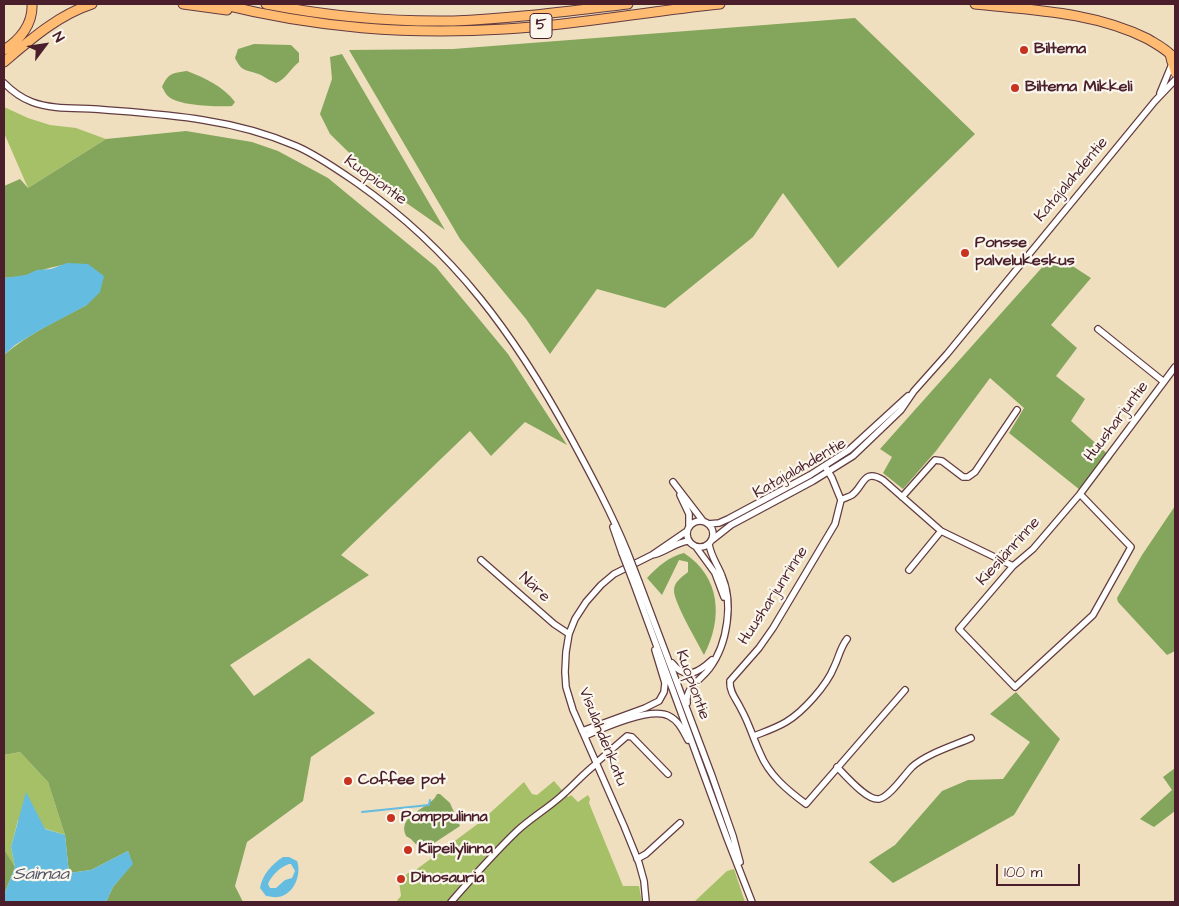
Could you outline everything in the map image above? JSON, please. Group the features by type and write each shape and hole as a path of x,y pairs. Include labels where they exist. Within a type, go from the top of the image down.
{"highway":[{"path":"4,50 19,38 26,28 31,16 32,4"},
{"path":"4,62 56,21 80,7 92,4"},
{"path":"182,4 262,14"},
{"name":"5","path":"220,4 303,22 351,28 444,32 507,29 720,4"},
{"name":"5","path":"266,4 335,15 453,21 543,14 628,4"},
{"path":"975,4 1052,12 1105,22 1154,43 1170,54 1173,61"}],"main road":[{"path":"1173,61 1175,73"}],"street":[{"name":"Katajalahdentie","path":"1155,101 1173,61"},
{"name":"Katajalahdentie","path":"705,523 718,523 728,520 853,456 901,410 914,391 1155,101 1175,80"},
{"name":"Kuopiontie","path":"4,83 22,98 39,104 202,120 260,132 297,146 381,200 426,238 469,283 524,356 554,407 601,495 692,724 733,836 747,888"},
{"path":"1098,329 1164,382"},
{"name":"Huusharjuntie","path":"1080,494 1175,367"},
{"path":"902,497 935,460 942,461 963,477 968,477 975,472 1017,410"},
{"name":"Katajalahdentie","path":"710,542 731,525 827,469"},
{"path":"827,469 841,500 853,494 863,480 869,476 876,476 941,531 1013,566"},
{"path":"692,724 687,695 691,687 711,667 726,631 727,607 726,586 710,552 710,542 713,535 712,529 705,523 673,482 688,514 688,541 696,547 715,573 727,607"},
{"name":"Kiesilänrinne","path":"1080,494 1131,547 1093,615 1015,687 959,629 1013,566 1033,548 1080,494"},
{"name":"Huusharjunrinne","path":"841,500 835,524 773,628 759,648 730,681 730,689 754,736 760,754 772,774 788,791 806,804 905,690"},
{"path":"688,529 693,523 705,523"},
{"name":"Visulahdenkatu","path":"646,902 644,881 637,858 573,710 566,687 566,658 569,634 578,614 601,585 614,574 652,555 688,529"},
{"path":"909,570 941,531"},
{"name":"Visulahdenkatu","path":"652,555 659,554 682,542 688,541"},
{"path":"696,547 700,548 710,542"},
{"name":"Näre","path":"481,560 554,624 569,634"},
{"name":"Kuopiontie","path":"654,628 727,838 752,902"},
{"path":"654,628 672,662 680,671 689,674 700,670 714,659"},
{"path":"584,734 655,704 662,697 665,683 656,658 654,628"},
{"path":"754,736 785,723 796,715 822,687 834,668 840,649 847,639"},
{"path":"584,734 646,714 658,713 668,715 680,725 704,773"},
{"path":"451,902 489,858 517,831 565,793 627,736 632,737 668,774"},
{"path":"837,767 870,798 880,799 886,796 912,767 921,760 971,738"},
{"path":"637,858 646,854 680,824"}],"green space":[{"path":"855,18 975,134 838,268 783,193 753,237 665,308 597,289 550,354 526,319 460,239 349,50 453,49"},
{"path":"254,44 291,45 299,53 299,62 283,79 276,83 261,75 245,70 235,58 238,49"},
{"path":"342,54 445,230 385,188 330,134 320,114 332,79 330,57"},
{"path":"187,71 219,87 235,102 232,106 199,105 174,100 169,97 162,87 166,79 175,73"},
{"path":"4,107 50,125 76,128 106,139 28,188 4,133"},
{"path":"186,131 252,142 278,151 328,178 436,267 508,354 567,445 525,422 491,456 470,431 341,555 369,575 230,665 254,696 309,658 375,713 311,757 303,801 247,842 235,886 243,902 106,902 113,887 132,864 128,851 91,870 69,873 65,835 48,782 20,752 4,755 4,355 33,334 87,305 77,264 45,269 24,276 4,278 4,186 20,179 28,188 106,139"},
{"path":"1054,254 1091,278 1051,325 1077,348 1056,376 1085,399 1071,421 1112,458 1085,494 1009,433 1024,408 990,378 936,451 903,489 883,473 892,457 880,449"},
{"path":"1175,506 1175,651 1167,655 1118,602 1117,598 1142,555"},
{"path":"684,553 705,574 712,586 715,600 714,627 704,655 681,612 674,590 675,585 688,572 688,562 679,560 662,595 647,578 664,563"},
{"path":"1016,692 1060,739 1014,815 893,883 869,862 895,845 942,791 968,780 1003,779 1030,742 990,714"},
{"path":"20,752 48,782 65,835 18,820 11,847 15,867 5,852 4,755"},
{"path":"1175,768 1175,811 1154,827 1140,819 1172,790 1163,777"},
{"path":"554,781 568,797 571,795 578,802 588,795 589,803 623,886 639,886 642,902 396,902 401,896 399,881 479,823 524,782 532,794 537,795"},
{"path":"437,794 440,794 450,803 460,826 422,851 406,836 404,828 410,817 434,799"},
{"path":"4,827 5,851 15,867 4,895"},
{"path":"734,869 745,902 694,902 727,871"}],"water":[{"path":"67,263 88,264 104,276 100,292 87,305 15,345 4,355 4,278 26,275 37,270 51,269"},
{"name":"Saimaa","path":"26,792 45,829 65,835 69,873 91,870 128,851 133,864 113,887 106,902 4,902 4,895 15,867 11,847"},
{"path":"283,857 289,857 297,861 297,878 292,888 284,895 277,897 266,896 260,888 261,883 271,866","holes":["291,864 295,871 292,878 285,880 276,888 270,888 268,884 274,875 282,867"]}],"waterway":[{"path":"362,812 429,805 430,800"}],"place":[{"name":"Biltema","path":"1024,50"},
{"name":"Biltema Mikkeli","path":"1015,88"},
{"name":"Ponsse palvelukeskus","path":"965,253"},
{"name":"Coffee pot","path":"348,781"},
{"name":"Pomppulinna","path":"391,818"},
{"name":"Kiipeilylinna","path":"408,850"},
{"name":"Dinosauria","path":"401,879"}]}
